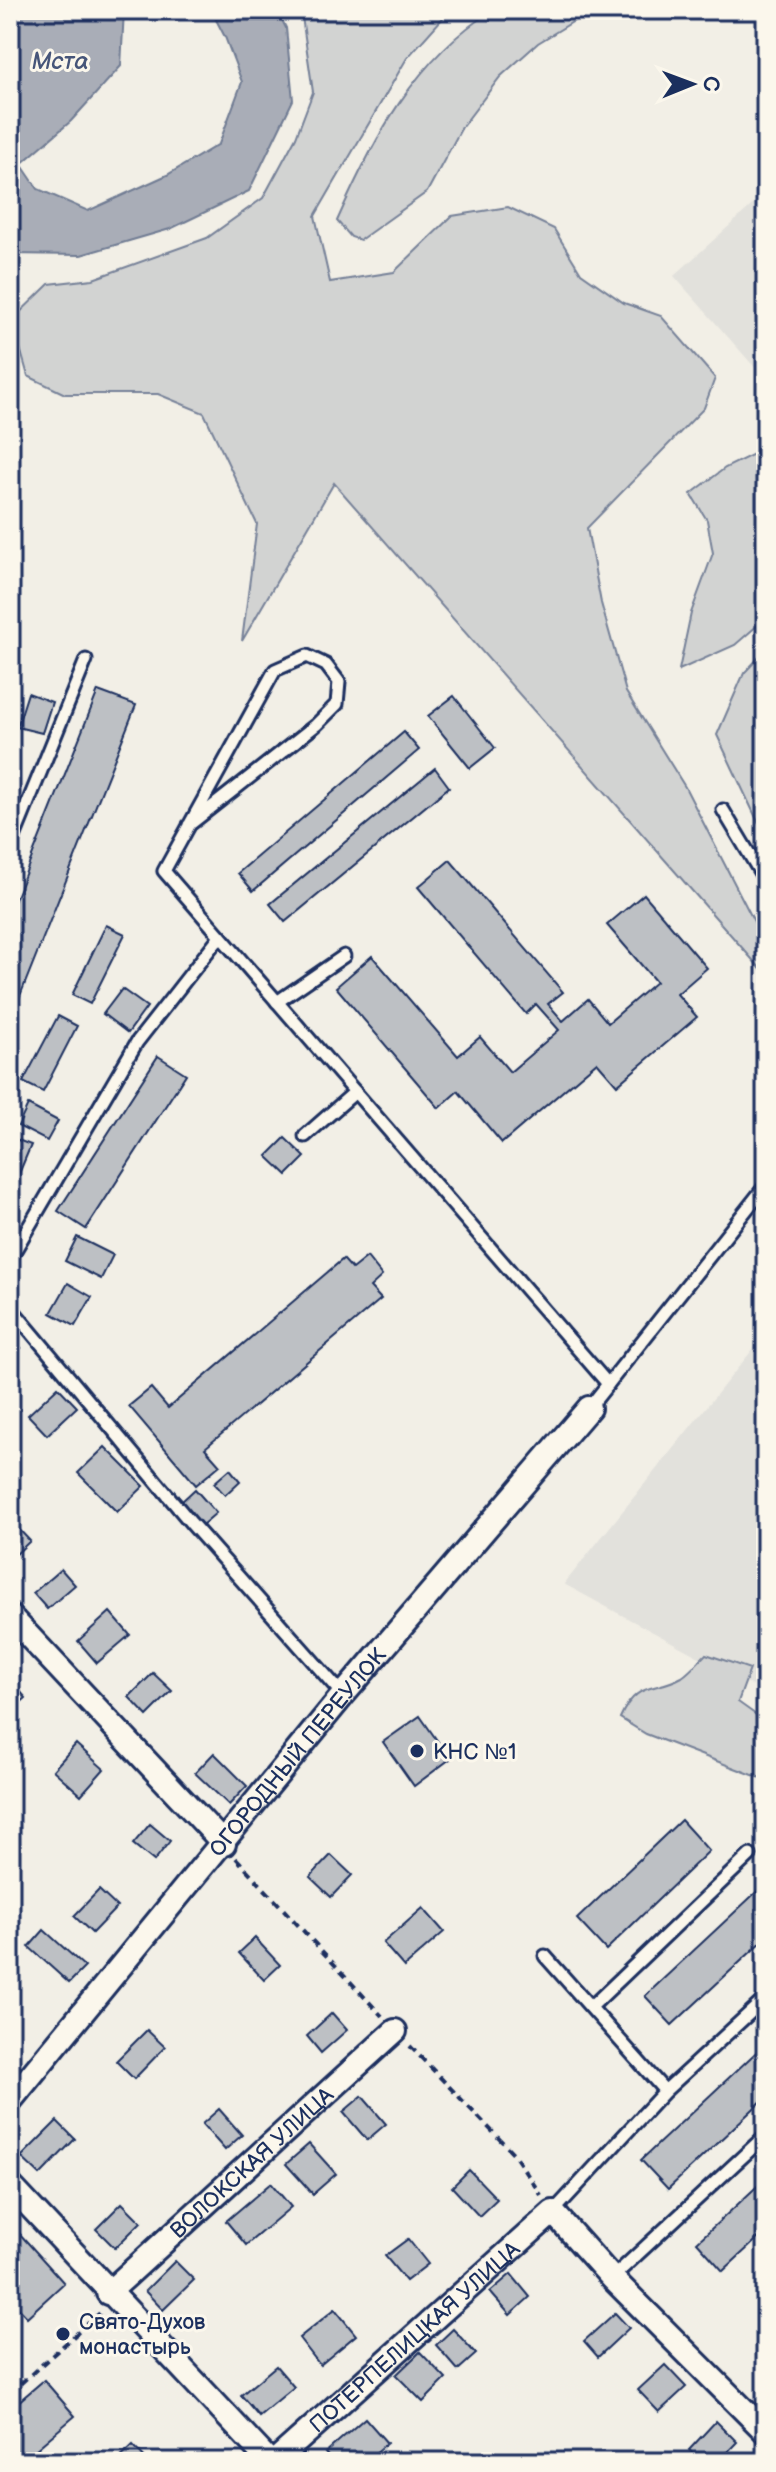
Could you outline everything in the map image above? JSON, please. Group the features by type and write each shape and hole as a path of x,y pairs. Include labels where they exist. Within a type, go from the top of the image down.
{"street":[{"name":"ОГОРОДНЫЙ ПЕРЕУЛОК","path":"10,2101 224,1844 343,1695 589,1408"},
{"path":"10,1616 224,1844"},
{"name":"ВОЛОКСКАЯ УЛИЦА","path":"112,2296 395,2031"},
{"path":"10,2185 272,2462"},
{"path":"553,2212 612,2278 766,2432"},
{"name":"ПОТЕРПЕЛИЦКАЯ УЛИЦА","path":"272,2462 553,2212"}],"lane":[{"path":"189,825 316,725 337,704 339,682 326,665 307,656 275,670 189,825 164,871 608,1384"},
{"path":"10,847 86,660"},
{"path":"723,810 766,882"},
{"path":"11,1257 137,1042 220,936"},
{"path":"277,1002 344,956"},
{"path":"305,1136 355,1092"},
{"path":"589,1408 766,1185"},
{"path":"12,1309 191,1523 343,1695"},
{"path":"591,2007 750,1855"},
{"path":"545,1956 665,2091"},
{"path":"553,2212 665,2091 766,1998"},
{"path":"612,2278 766,2135"}],"path":[{"path":"10,2393 112,2296"}],"shaded area":[{"path":"301,10 450,10 407,58 315,216 330,282 394,272 452,216 508,207 554,229 581,273 624,303 661,316 715,378 704,408 587,528 601,603 626,692 685,787 766,945 766,975 334,483 242,641 257,524 204,413 158,394 65,394 28,376 12,320 49,284 93,279 207,238 263,198 296,137 313,92"},
{"path":"493,10 592,10 538,43 500,77 462,127 427,192 360,240 351,237 337,221 399,103 441,52"},
{"path":"760,198 766,205 766,380 674,276"},
{"path":"766,448 766,618 735,645 679,670 691,613 713,553 707,520 691,494 725,468"},
{"path":"766,650 766,839 717,735 744,673"},
{"path":"766,1333 766,1693 564,1584"},
{"path":"706,1654 750,1669 738,1702 766,1722 766,1780 646,1734 620,1718 626,1706 639,1693 682,1677"}],"water":[{"name":"Мста","path":"10,10 124,10 121,66 71,121 21,164 38,189 88,211 167,175 219,144 242,82 211,10 277,10 286,28 293,100 249,191 170,229 81,255 10,254"}],"building":[{"path":"98,691 136,705 10,1021 10,912"},
{"path":"28,693 52,702 42,733 17,727"},
{"path":"454,696 495,748 470,768 428,716"},
{"path":"404,732 419,750 253,891 238,873"},
{"path":"435,768 449,787 285,922 270,904"},
{"path":"450,860 563,992 548,1004 563,1021 588,999 608,1023 656,982 607,925 644,894 707,968 677,994 697,1017 617,1085 597,1062 502,1143 458,1091 439,1108 336,987 372,956 458,1056 480,1037 510,1072 559,1030 536,1004 526,1014 418,887"},
{"path":"106,925 125,934 90,1004 72,995"},
{"path":"122,989 147,1007 128,1033 103,1014"},
{"path":"58,1016 77,1026 43,1092 23,1082"},
{"path":"158,1056 186,1074 86,1229 58,1211"},
{"path":"28,1105 58,1121 47,1141 18,1126"},
{"path":"10,1137 31,1145 10,1195"},
{"path":"285,1138 305,1157 287,1175 267,1156"},
{"path":"77,1237 113,1255 101,1279 65,1261"},
{"path":"367,1257 382,1276 370,1287 381,1299 205,1448 220,1465 196,1485 129,1406 151,1388 168,1408 343,1259 352,1269"},
{"path":"68,1283 92,1297 75,1326 51,1313"},
{"path":"10,1336 21,1348 10,1357"},
{"path":"58,1387 77,1407 47,1435 28,1415"},
{"path":"105,1447 144,1486 117,1512 78,1473"},
{"path":"230,1469 240,1481 225,1495 214,1483"},
{"path":"195,1489 216,1513 202,1525 181,1502"},
{"path":"14,1524 30,1541 10,1560 10,1528"},
{"path":"61,1569 75,1585 47,1609 33,1593"},
{"path":"110,1612 130,1635 97,1663 78,1641"},
{"path":"153,1673 172,1691 147,1716 129,1697"},
{"path":"10,1680 26,1698 10,1712"},
{"name":"КНС №1","path":"420,1716 450,1759 414,1786 383,1742"},
{"path":"76,1744 104,1769 81,1795 53,1770"},
{"path":"214,1753 247,1786 229,1805 195,1773"},
{"path":"681,1820 709,1851 606,1950 577,1919"},
{"path":"150,1824 170,1841 154,1861 133,1844"},
{"path":"331,1855 352,1875 331,1897 310,1877"},
{"path":"766,1883 766,1938 672,2025 645,1996"},
{"path":"99,1890 117,1907 92,1933 74,1916"},
{"path":"423,1908 444,1932 404,1967 383,1943"},
{"path":"44,1930 85,1967 69,1983 29,1947"},
{"path":"255,1938 280,1965 264,1980 239,1953"},
{"path":"332,2013 347,2030 321,2053 307,2036"},
{"path":"147,2030 165,2047 134,2079 116,2061"},
{"path":"766,2043 766,2097 668,2189 641,2160"},
{"path":"362,2096 386,2124 367,2140 343,2112"},
{"path":"219,2109 242,2135 225,2150 202,2124"},
{"path":"57,2121 75,2139 40,2175 21,2157"},
{"path":"309,2144 336,2174 313,2194 286,2164"},
{"path":"469,2170 497,2199 479,2216 452,2187"},
{"path":"766,2178 766,2231 723,2271 697,2242"},
{"path":"271,2183 291,2207 246,2245 226,2221"},
{"path":"122,2203 141,2222 115,2248 96,2229"},
{"path":"10,2223 64,2283 27,2317 10,2299"},
{"path":"408,2239 428,2264 406,2281 385,2256"},
{"path":"175,2261 194,2280 163,2310 145,2291"},
{"path":"511,2274 530,2297 510,2315 490,2292"},
{"path":"335,2309 356,2335 320,2365 299,2338"},
{"path":"615,2313 629,2328 598,2357 584,2341"},
{"path":"453,2329 476,2354 458,2370 436,2345"},
{"path":"420,2352 446,2379 423,2402 396,2375"},
{"path":"665,2365 686,2387 659,2412 638,2390"},
{"path":"276,2366 294,2387 259,2416 241,2395"},
{"path":"44,2380 75,2416 21,2462 10,2448 10,2409"},
{"path":"365,2418 387,2443 365,2462 333,2462 325,2453"},
{"path":"716,2421 737,2442 718,2462 702,2462 689,2450"},
{"path":"133,2445 149,2462 115,2462"}],"place":[{"name":"КНС №1","path":"417,1751"},
{"name":"Свято-Духов монастырь","path":"63,2334"}]}
